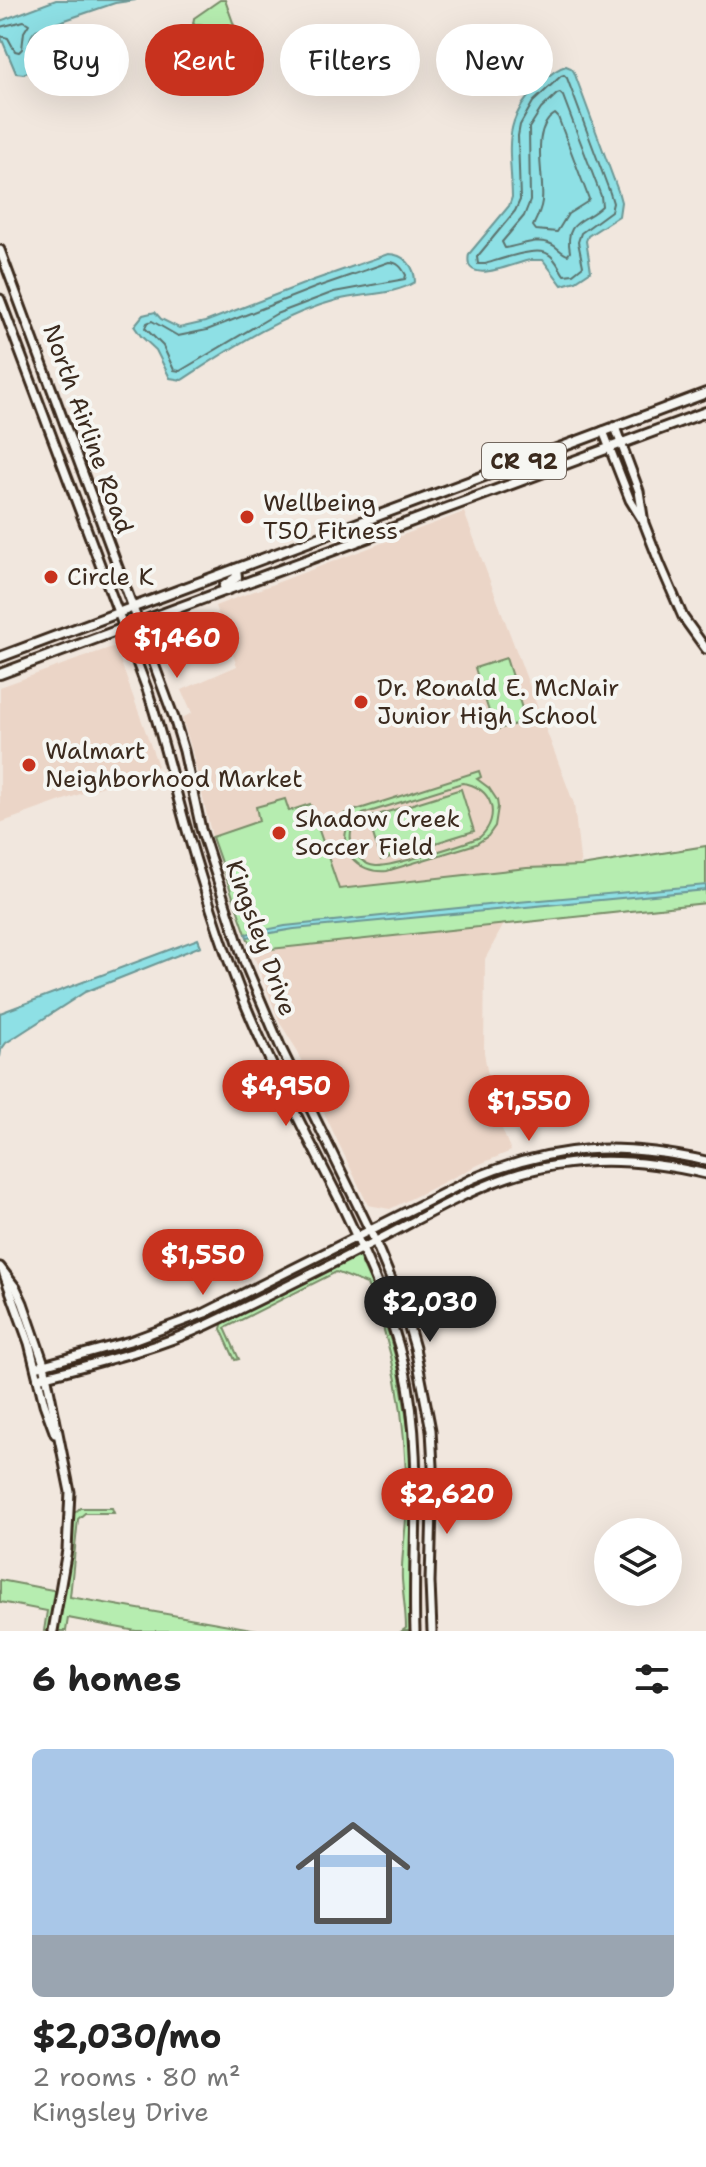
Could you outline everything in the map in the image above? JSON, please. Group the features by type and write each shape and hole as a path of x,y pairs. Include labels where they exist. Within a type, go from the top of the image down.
{"main road":[{"name":"North Airline Road","path":"0,250 138,622"},
{"path":"0,299 16,293"},
{"name":"North Airline Road","path":"0,299 124,627"},
{"name":"CR 92","path":"0,657 706,393"},
{"name":"CR 92","path":"0,674 706,412"},
{"path":"48,427 63,421"},
{"path":"615,427 639,491 644,523"},
{"path":"603,431 630,500 644,523 683,617 706,649"},
{"path":"199,600 234,580 236,569"},
{"name":"Kingsley Drive","path":"138,622 177,729 201,829 244,961 281,1048 375,1241 408,1324 431,1430 432,1631"},
{"name":"Kingsley Drive","path":"124,627 158,723 211,911 230,965 267,1054 380,1288 395,1334 404,1367 415,1439 415,1631"},
{"path":"188,833 201,829"},
{"path":"230,965 244,961"},
{"path":"267,1054 281,1048"},
{"path":"40,1366 130,1341 205,1313 472,1179 504,1166 584,1149 636,1149 706,1161"},
{"path":"43,1377 181,1336 487,1185 536,1169 594,1161 622,1161 672,1166 706,1174"},
{"path":"2,1270 23,1303 70,1492 67,1550 53,1631"}],"shaded area":[{"name":"Dr. Ronald E. McNair Junior High School","path":"464,512 574,804 581,868 527,868 338,889 310,804 212,837 182,718 192,713 182,690 237,666 215,606"},
{"path":"115,646 158,766 0,823 0,687"},
{"path":"504,924 485,959 484,1052 493,1107 511,1151 390,1209 368,1205 297,1050 280,1023 252,951"}],"green space":[{"path":"220,0 225,0 234,24 193,24 194,18"},
{"path":"506,658 526,721 495,730 475,668"},
{"path":"479,771 481,777 477,779 489,788 498,807 495,826 488,836 476,844 387,871 366,868 351,856 345,839 352,818 346,819 344,814","holes":["462,783 472,785 487,796 492,812 491,821 480,837 428,854 376,866 367,864 354,850 352,829 363,814"]},
{"path":"461,789 474,831 381,860 368,818"},
{"path":"285,799 289,811 310,804 339,889 527,868 581,866 706,846 706,903 252,951 212,837 259,821 256,807"},
{"path":"359,1257 379,1300 398,1366 410,1438 410,1631 402,1631 406,1628 402,1571 406,1518 403,1428 387,1340 367,1284 336,1272 225,1328 239,1359 235,1360 221,1329 223,1321"},
{"path":"80,1508 112,1508 114,1513 85,1513 78,1519 70,1597 263,1631 136,1631 68,1618 66,1631 57,1631 72,1515"},
{"path":"0,1580 58,1591 50,1631 44,1631 47,1611 0,1602"}],"water":[{"path":"56,0 136,0 115,3 54,24 24,24 24,74 16,73 0,35 0,21"},
{"path":"566,66 574,72 618,191 621,202 619,216 588,236 586,241 591,271 576,281 562,285 543,260 530,260 491,271 473,270 469,264 469,254 509,206 512,197 510,149 513,123 529,96 553,96 555,71"},
{"path":"388,254 408,262 415,282 387,292 337,300 295,314 182,380 170,378 156,350 134,326 143,315 155,312 161,319 179,328 205,322"},
{"path":"706,885 706,890 294,929 247,937 246,934 285,926"},
{"path":"198,939 201,946 85,992 6,1043 0,1057 0,1013"}],"place":[{"name":"Wellbeing T50 Fitness","path":"247,517"},
{"name":"Circle K","path":"51,577"},
{"name":"Dr. Ronald E. McNair Junior High School","path":"361,702"},
{"name":"Walmart Neighborhood Market","path":"29,765"},
{"name":"Shadow Creek Soccer Field","path":"279,833"}]}
